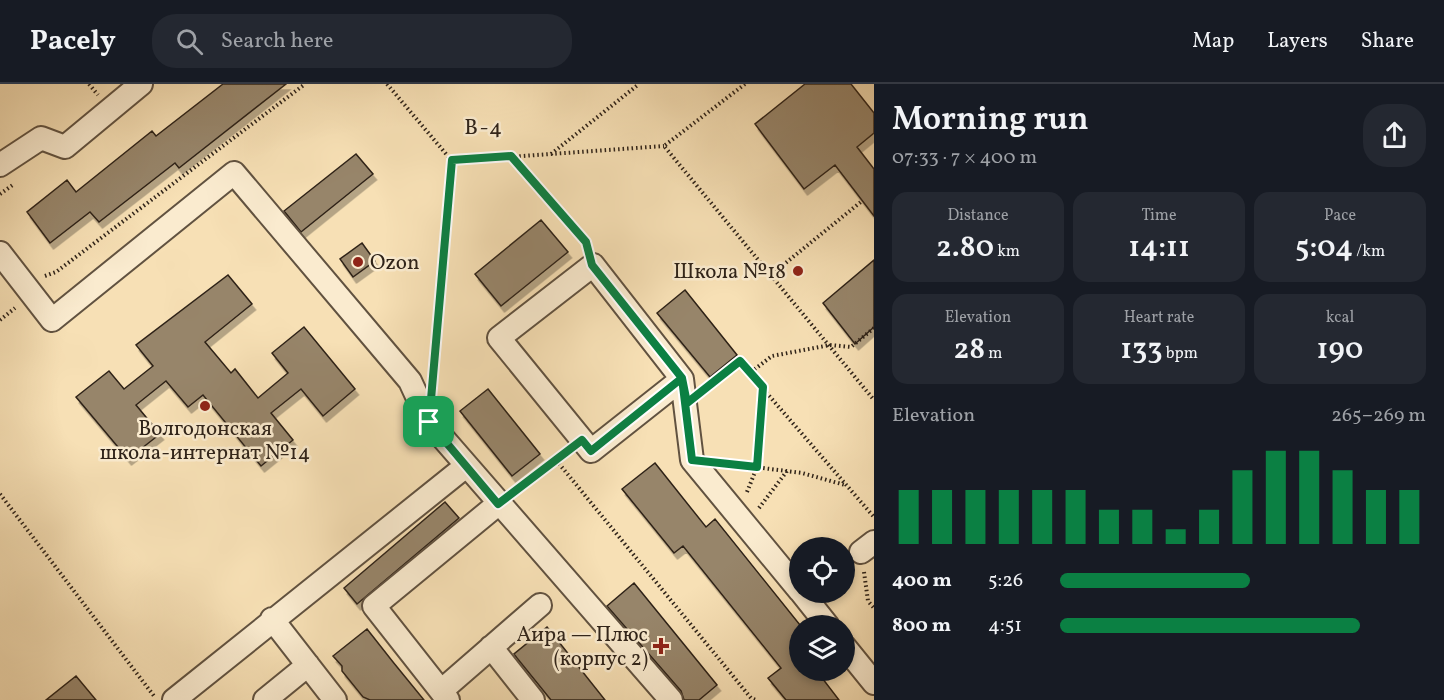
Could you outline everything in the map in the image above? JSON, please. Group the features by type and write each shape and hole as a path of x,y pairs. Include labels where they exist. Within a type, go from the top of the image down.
{"lane":[{"path":"0,165 41,138 65,147 141,84"},
{"path":"0,253 52,320 234,173 410,381 429,422 671,700"},
{"path":"682,378 591,451 499,338 592,265 682,378 687,403 692,460 789,578"},
{"path":"174,700 466,466"},
{"path":"498,504 374,606 445,695 491,647 540,604"},
{"path":"809,603 819,615"},
{"path":"272,620 335,700"},
{"path":"491,647 533,700"},
{"path":"855,660 874,683"},
{"path":"265,700 308,665"}],"path":[{"path":"23,283 56,272 305,84"},
{"path":"387,84 452,160 432,386"},
{"path":"550,154 639,84"},
{"path":"452,160 664,146 745,84"},
{"path":"664,146 874,400"},
{"path":"511,156 586,242 592,265"},
{"path":"772,274 862,201"},
{"path":"751,372 772,356 830,345 851,347 874,328"},
{"path":"687,403 740,361 873,515"},
{"path":"742,520 757,467 763,387"},
{"path":"498,504 582,440"},
{"path":"556,460 751,698 756,700"},
{"path":"692,460 787,471 846,485"},
{"path":"742,520 787,471"},
{"path":"0,494 157,700"},
{"path":"868,547 868,601 874,608"}],"building":[{"path":"223,84 286,84 179,168 175,163 99,222 90,212 50,243 27,212 67,180 76,192 152,131 156,136"},
{"path":"805,84 851,84 874,113 874,133 857,147 874,169 874,216 835,165 804,189 755,124"},
{"path":"356,154 373,174 301,232 284,211"},
{"path":"541,220 568,252 501,306 475,274"},
{"path":"362,243 375,261 353,277 340,259"},
{"path":"874,260 874,327 855,344 823,303"},
{"path":"228,275 252,304 205,342 231,373 235,369 258,398 288,373 272,353 304,327 355,389 323,416 301,389 271,413 293,440 261,466 203,395 188,407 166,381 136,405 160,434 128,459 76,397 109,371 124,389 153,366 136,345"},
{"path":"685,290 737,355 710,377 657,313"},
{"path":"488,389 540,454 512,476 460,411"},
{"path":"655,463 706,527 715,519 792,615 789,615 789,681 824,681 839,700 786,700 768,678 781,668 683,546 674,553 622,489"},
{"path":"445,502 459,518 357,604 344,588"},
{"name":"Аира — Плюс (корпус 2)","path":"634,583 717,685 699,700 684,700 681,691 607,606"},
{"path":"547,627 605,700 551,700 517,658 514,654"},
{"path":"367,629 424,700 370,700 363,697 342,671 342,666 333,656"},
{"path":"76,676 96,700 46,700"}],"place":[{"name":"Ozon","path":"358,262"},
{"name":"Школа №18","path":"798,271"},
{"name":"Волгодонская школа-интернат №14","path":"205,406"},
{"name":"Аира — Плюс (корпус 2)","path":"661,646"}],"district":[{"name":"В-4","path":"484,126"}],"route":[{"path":"429,422 452,160 511,156 586,242 592,265 682,378 687,403 740,361 763,387 757,467 692,460 687,403 682,378 591,451 582,440 498,504 429,422"}]}
